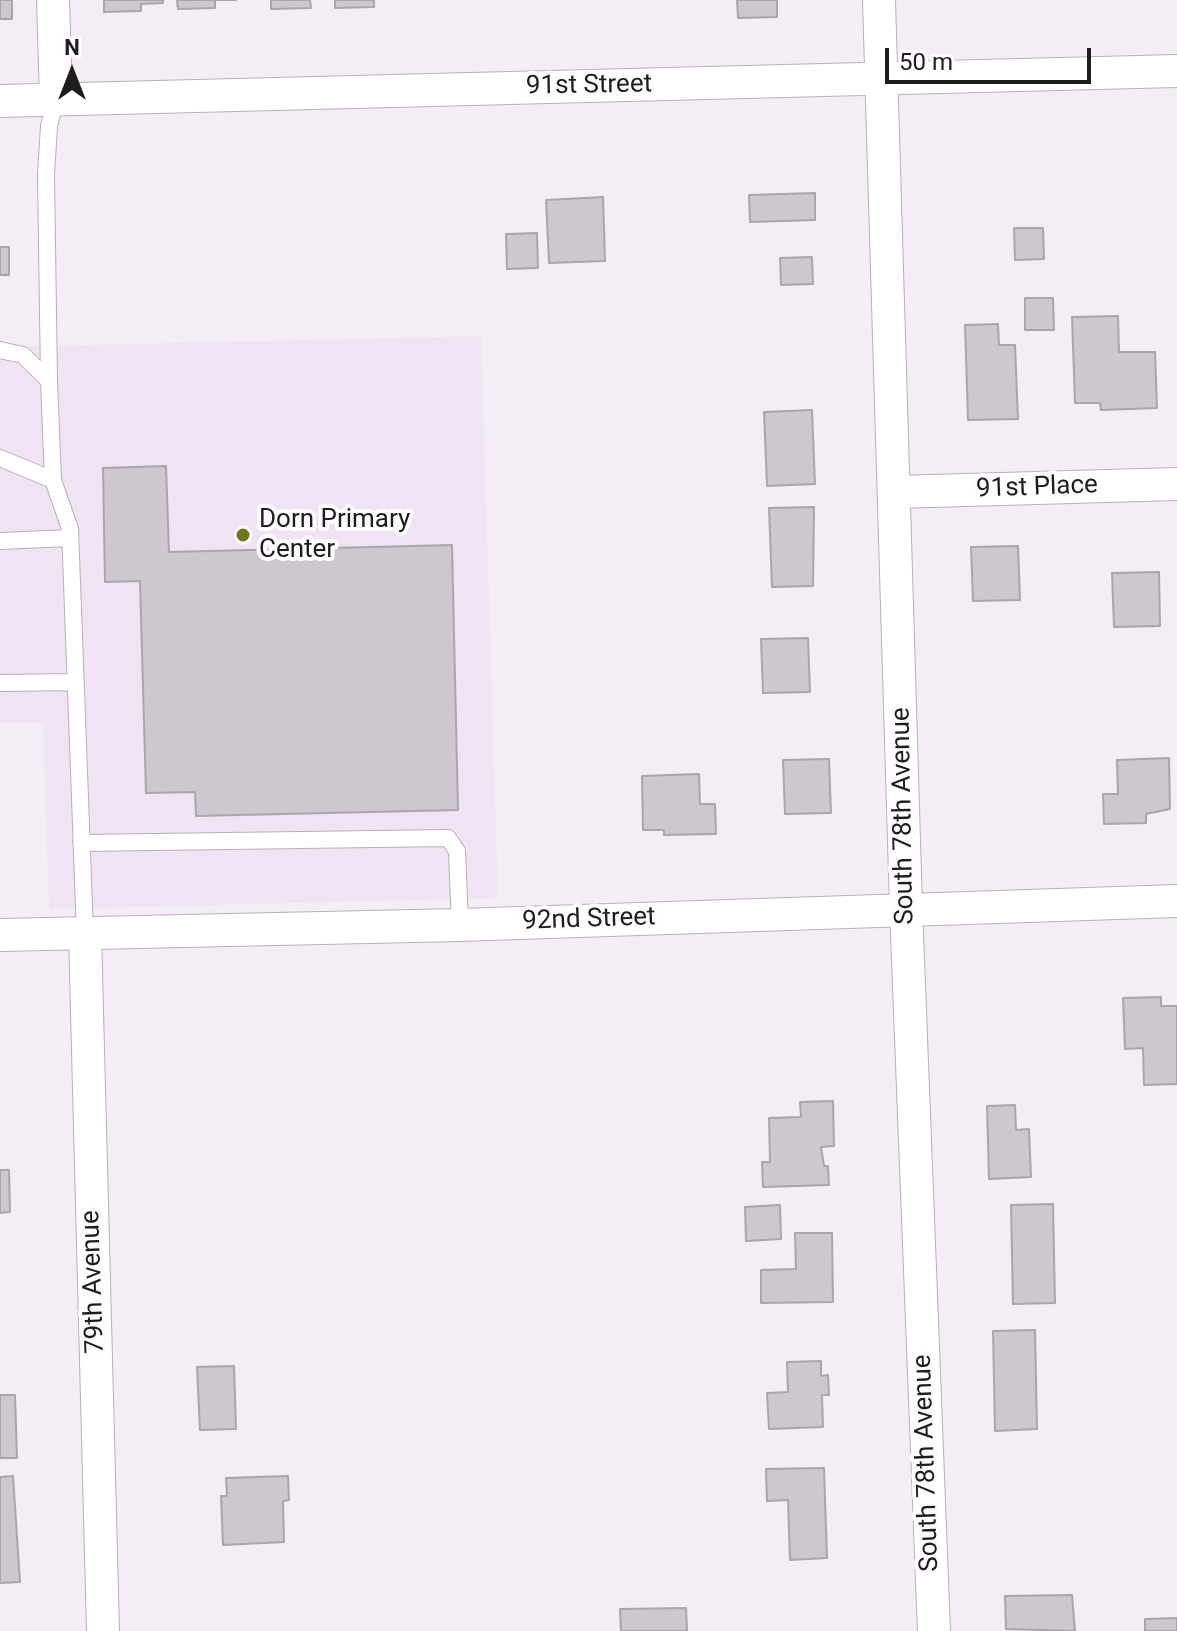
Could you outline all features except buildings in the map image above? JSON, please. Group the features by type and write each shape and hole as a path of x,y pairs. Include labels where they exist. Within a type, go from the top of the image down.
{"street":[{"path":"53,0 56,99"},
{"name":"South 78th Avenue","path":"879,0 906,908 934,1631"},
{"name":"91st Street","path":"0,101 1177,71"},
{"name":"91st Place","path":"896,492 1177,484"},
{"name":"92nd Street","path":"0,935 460,925 1177,901"},
{"name":"79th Avenue","path":"85,933 103,1631"}],"lane":[{"path":"56,99 49,126 46,175 49,381 53,480 70,538 85,933"},
{"path":"0,350 23,355 49,381"},
{"path":"0,458 53,480"},
{"path":"0,541 70,538"},
{"path":"0,683 75,682"},
{"path":"81,843 448,838 457,851 460,925"}],"shaded area":[{"name":"Dorn Primary Center","path":"481,336 498,898 49,909 43,723 0,723 0,347"}],"place":[{"name":"Dorn Primary Center","path":"243,535"}]}
